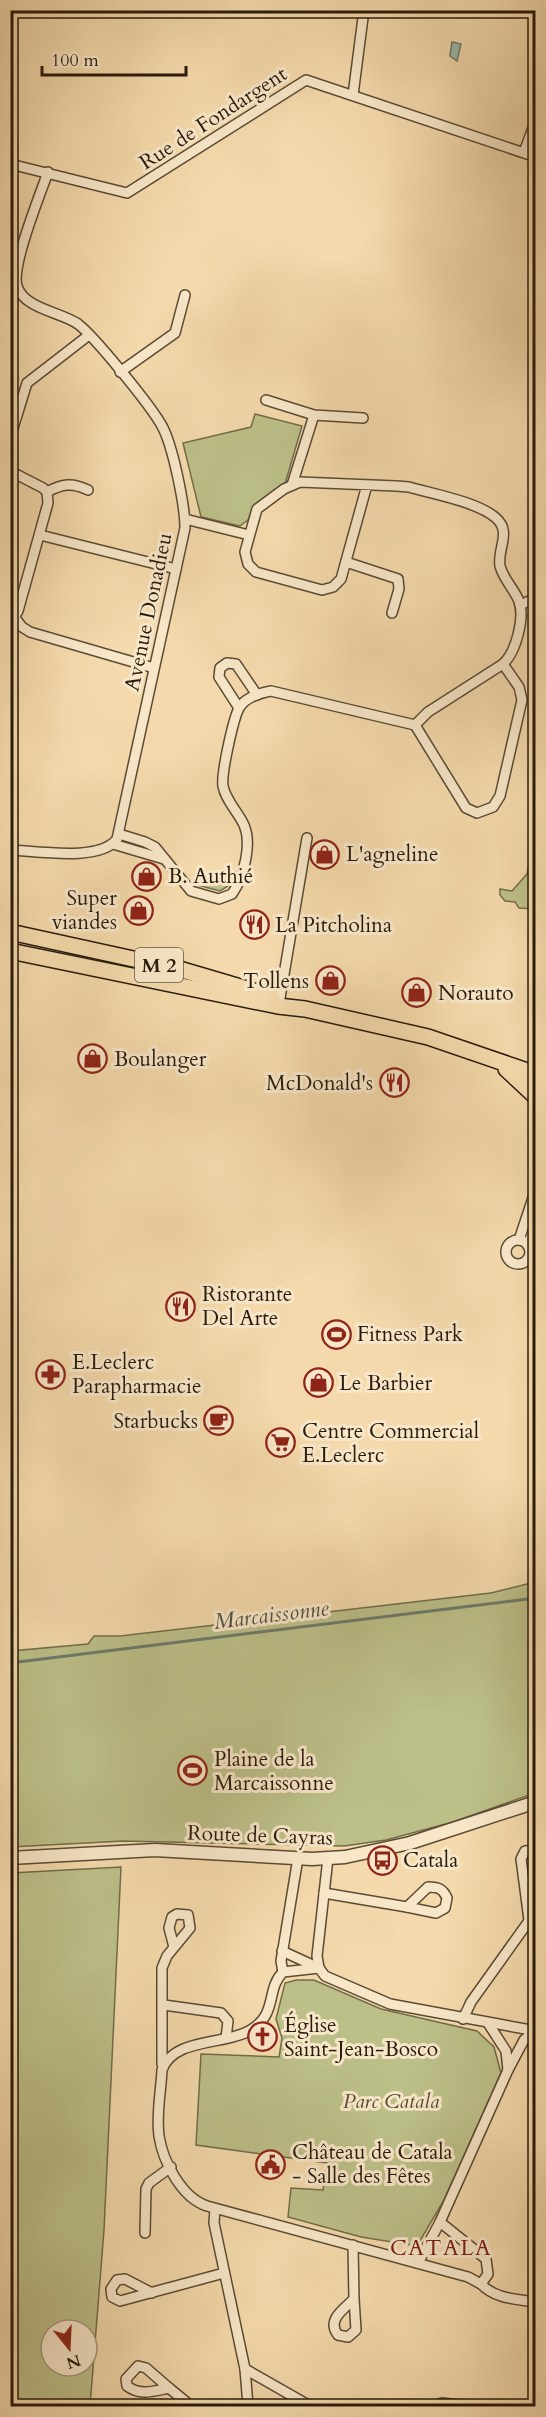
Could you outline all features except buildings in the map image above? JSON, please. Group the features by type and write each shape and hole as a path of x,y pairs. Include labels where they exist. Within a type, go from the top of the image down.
{"main road":[{"name":"M 2","path":"10,933 178,969 280,998 305,1009"},
{"name":"M 2","path":"10,951 267,1004 305,1009 451,1043 499,1063 536,1074"},
{"name":"M 2","path":"499,1063 536,1097"}],"street":[{"path":"353,95 364,10"},
{"name":"Rue de Fondargent","path":"10,164 127,193 299,82 312,81 536,157"},
{"path":"524,152 536,120"},
{"name":"Avenue Donadieu","path":"48,172 24,244 17,285 32,303 75,322 89,335 162,425 185,519 119,834 113,844"},
{"path":"120,372 175,333 185,295"},
{"path":"10,438 27,383 89,335"},
{"path":"266,400 314,415 363,418"},
{"path":"292,485 314,415"},
{"path":"10,471 37,483 47,492 48,503 13,620 30,632 154,668"},
{"path":"367,485 346,562 337,583 327,590 317,590 256,572 246,558 254,514 261,504 300,482 367,485 409,487 494,516 503,529 500,566 520,605 512,652 503,664 428,712 415,725"},
{"path":"47,492 59,485 69,484 88,490"},
{"path":"185,519 249,535"},
{"path":"40,535 176,569"},
{"path":"346,562 398,579 399,588 392,613"},
{"path":"520,605 536,598"},
{"path":"239,708 219,677 220,668 227,663 236,664 257,695"},
{"path":"119,834 150,844 191,891 224,899 236,889 248,838 243,824 225,794 223,779 239,708 257,695 280,692 415,725 466,808 477,813 493,807 500,796 522,700 519,687 503,664"},
{"path":"280,998 307,838"},
{"path":"10,850 95,853 113,844 166,860"},
{"path":"529,1257 524,1262 516,1263 507,1256 509,1245 519,1240 536,1189"},
{"path":"536,1220 528,1246 529,1257 536,1265"},
{"path":"519,1240 528,1246"},
{"name":"Route de Cayras","path":"10,1858 154,1850 298,1858 361,1855 410,1843 536,1802"},
{"path":"529,1920 521,1859 525,1851 536,1850"},
{"path":"283,1972 282,1951 298,1858"},
{"path":"328,1858 317,1956 319,1968 325,1976 390,2004 535,2031"},
{"path":"324,1893 407,1907"},
{"path":"463,2019 471,2002 536,1911"},
{"path":"174,1947 162,1968 160,1990 164,2005 159,2138 171,2167 187,2196 215,2209 468,2277 498,2296 536,2302"},
{"path":"282,1951 319,1968"},
{"path":"162,2070 165,2062 173,2053 249,2031 267,2015 277,1979 283,1972 319,1968"},
{"path":"164,2005 221,2013 228,2021 226,2038"},
{"path":"488,2023 506,2051 508,2070"},
{"path":"418,2263 440,2222 508,2070 524,2040 535,2031"},
{"path":"145,2233 146,2189 149,2183 171,2167"},
{"path":"215,2209 214,2223 245,2369 248,2406"},
{"path":"440,2222 486,2259 488,2274 481,2284"},
{"path":"353,2245 354,2299"},
{"path":"152,2293 224,2272"},
{"path":"245,2369 310,2406"},
{"path":"169,2388 191,2406"},
{"path":"433,2406 442,2403 469,2406"}],"green space":[{"path":"255,414 302,426 285,484 253,507 248,520 240,526 201,517 183,443 251,427"},
{"path":"534,835 535,909 519,908 515,902 505,901 500,895 500,889 512,891 527,874"},
{"path":"230,877 228,886 220,891 201,886"},
{"path":"535,1582 535,1793 453,1822 386,1840 344,1846 123,1841 11,1847 11,1651 88,1644 94,1636 120,1636 491,1593"},
{"path":"121,1867 104,2230 97,2318 39,2318 39,2378 92,2378 90,2406 11,2406 11,1873"},
{"name":"Parc Catala","path":"296,1980 314,1980 381,2009 477,2031 494,2047 501,2073 444,2200 417,2246 361,2237 288,2217 291,2188 323,2190 327,2163 196,2145 201,2054 279,2057 282,2038 276,2019 285,1983"}],"shaded area":[{"path":"452,42 461,44 457,61 450,56"}],"waterway":[{"name":"Marcaissonne","path":"10,1663 536,1598"}],"place":[{"name":"L'agneline","path":"325,854"},
{"name":"B. Authié","path":"147,876"},
{"name":"Super viandes","path":"138,910"},
{"name":"La Pitcholina","path":"254,925"},
{"name":"Tollens","path":"330,981"},
{"name":"Norauto","path":"417,993"},
{"name":"Boulanger","path":"93,1059"},
{"name":"McDonald's","path":"394,1083"},
{"name":"Ristorante Del Arte","path":"181,1306"},
{"name":"Fitness Park","path":"336,1334"},
{"name":"E.Leclerc Parapharmacie","path":"51,1374"},
{"name":"Le Barbier","path":"318,1383"},
{"name":"Starbucks","path":"219,1421"},
{"name":"Centre Commercial E.Leclerc","path":"281,1443"},
{"name":"Plaine de la Marcaissonne","path":"193,1771"},
{"name":"Catala","path":"382,1860"},
{"name":"Église Saint-Jean-Bosco","path":"263,2037"},
{"name":"Château de Catala - Salle des Fêtes","path":"271,2164"}],"district":[{"name":"CATALA","path":"441,2247"}]}
